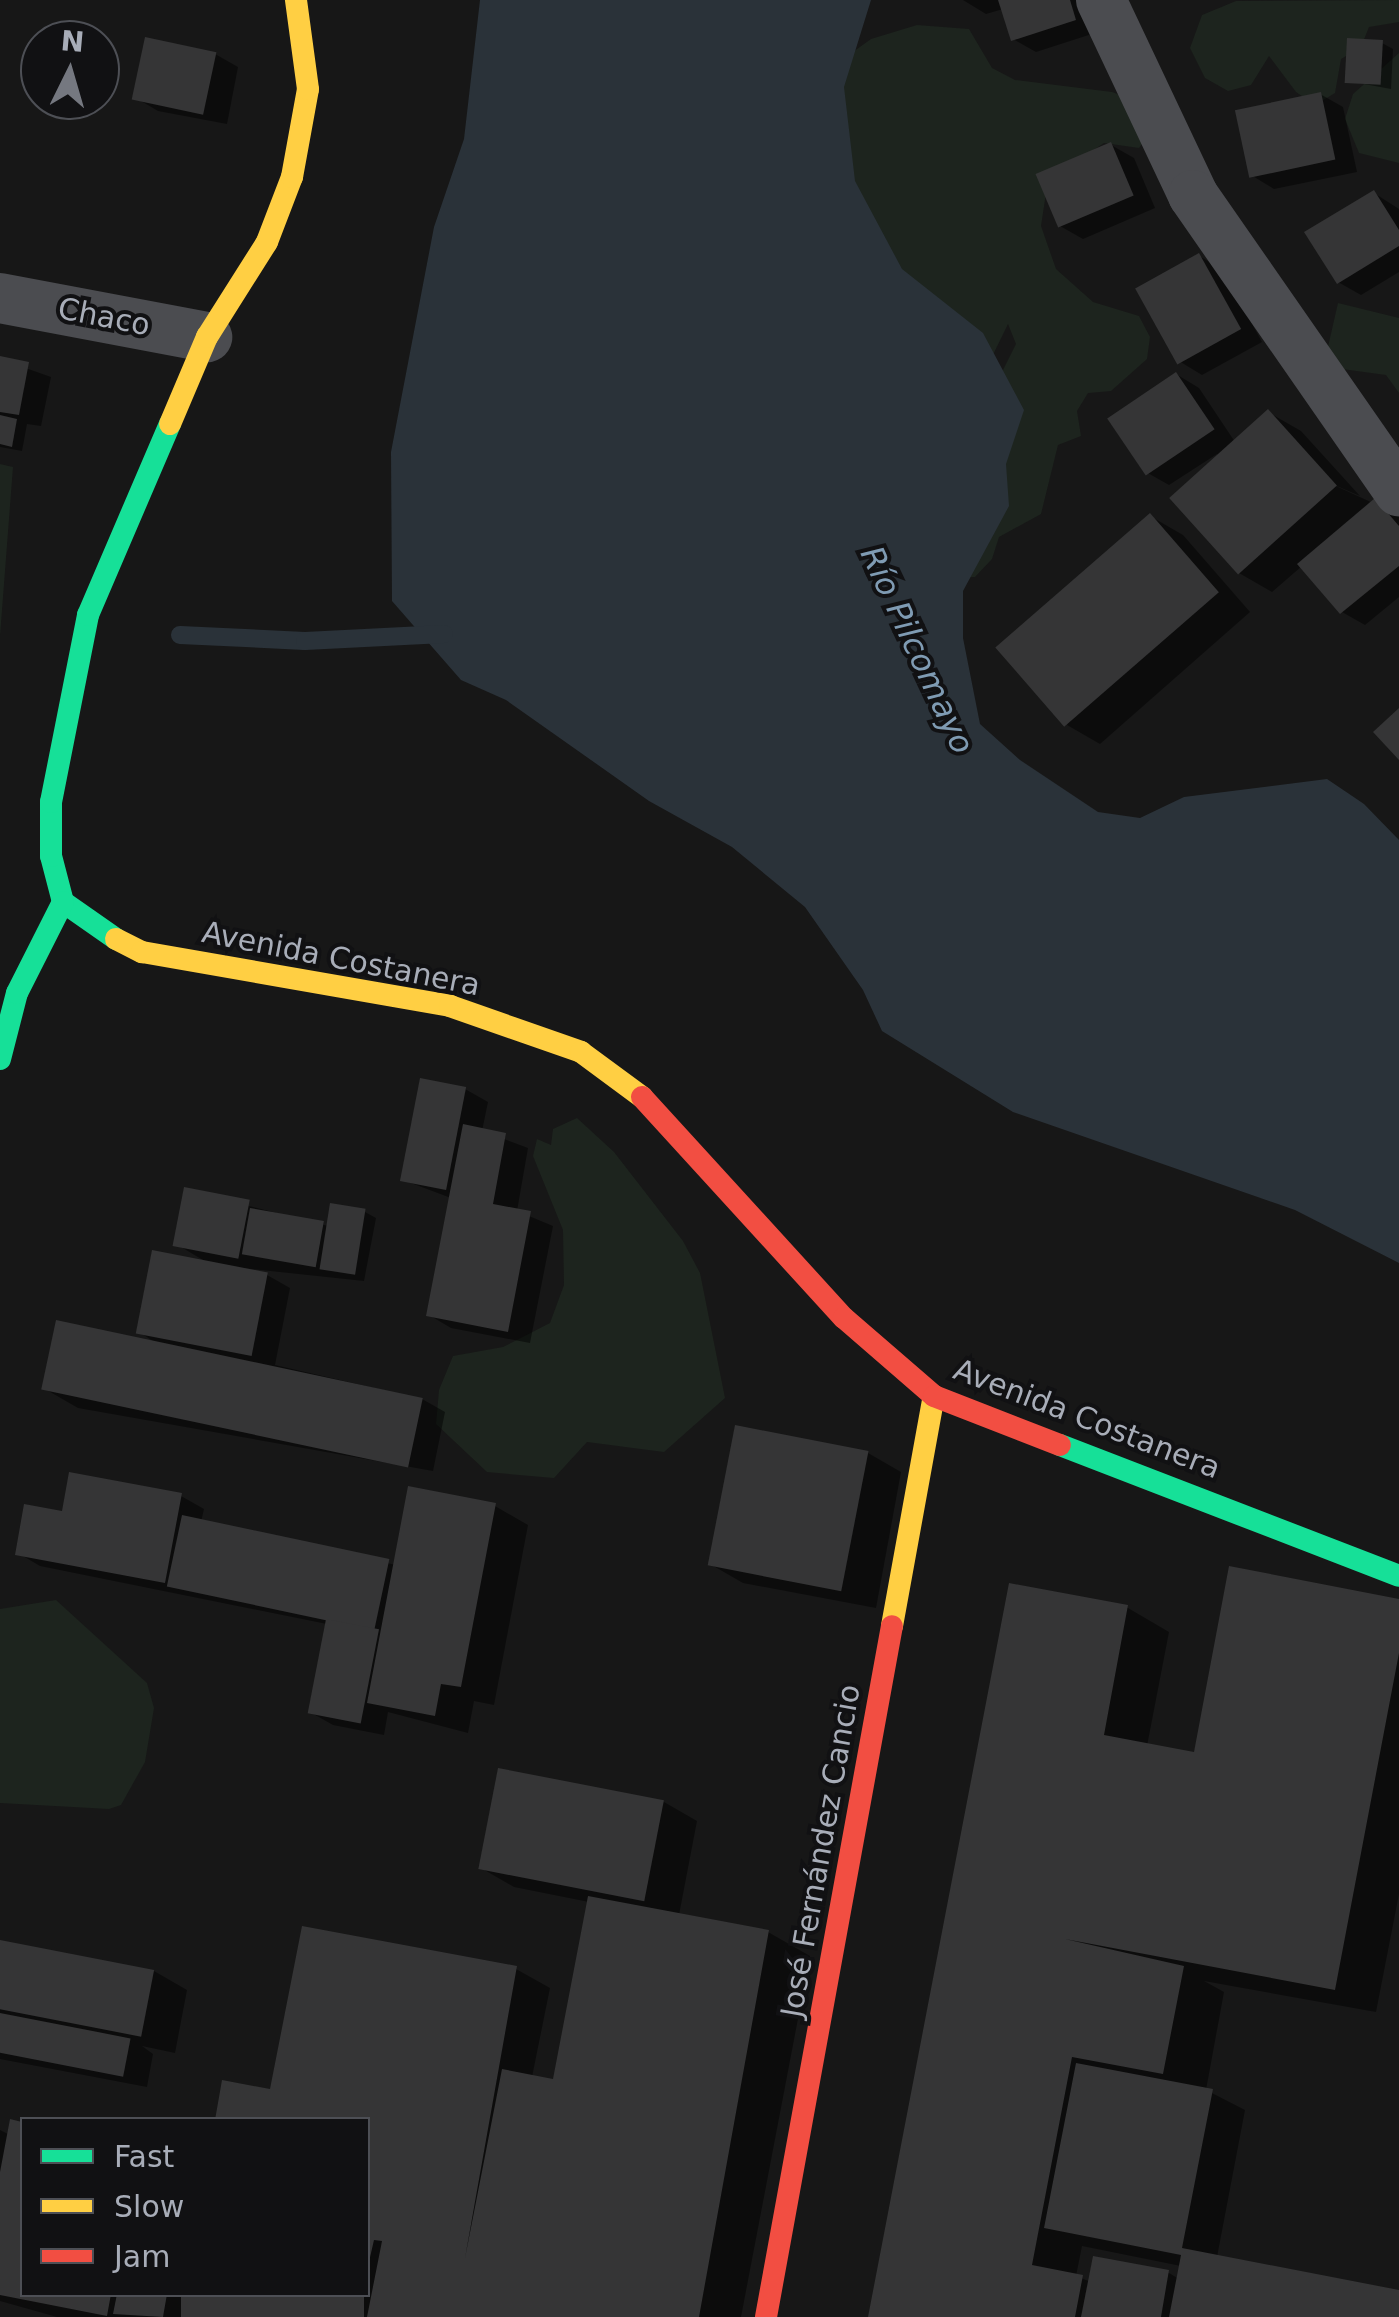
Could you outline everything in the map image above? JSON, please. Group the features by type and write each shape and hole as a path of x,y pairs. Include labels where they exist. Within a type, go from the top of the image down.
{"street":[{"path":"0,1058 17,993 64,902 51,856 50,802 88,615 207,337 267,242 292,177 308,89 296,0"},
{"path":"1101,0 1194,195 1399,491"},
{"name":"Chaco","path":"0,298 207,337"},
{"name":"Avenida Costanera","path":"64,902 94,929 142,952 450,1006 581,1052 634,1088 844,1318 934,1396 1399,1576"},
{"name":"José Fernández Cancio","path":"766,2317 934,1396"}],"shaded area":[{"path":"1399,0 1399,22 1369,27 1361,47 1341,59 1335,93 1315,105 1296,92 1269,56 1251,85 1228,91 1205,78 1190,48 1202,15 1236,1"},
{"path":"917,25 969,29 992,68 1015,80 1112,92 1149,106 1151,131 1139,148 1104,143 1048,180 1041,226 1056,269 1093,302 1139,316 1150,337 1147,359 1111,391 1088,393 1077,411 1081,436 1058,445 1041,514 999,537 992,559 975,577 952,578 995,386 1016,344 1008,324 989,363 951,391 744,99 832,67 871,39"},
{"path":"1399,53 1399,163 1359,153 1345,119 1353,94"},
{"path":"1338,303 1399,318 1399,393 1386,375 1342,369 1327,351"},
{"path":"0,464 13,467 0,636"},
{"path":"577,1118 614,1152 683,1241 700,1273 725,1398 664,1452 587,1442 554,1478 487,1472 436,1424 439,1390 453,1356 503,1347 550,1323 564,1285 563,1230 533,1156 537,1139 551,1145 553,1129"},
{"path":"56,1600 147,1683 154,1708 145,1762 121,1805 109,1809 0,1803 0,1609"}],"water":[{"name":"Río Pilcomayo","path":"480,0 871,0 844,87 855,181 902,269 983,333 1024,410 1006,464 1009,506 963,591 963,638 980,724 1020,760 1098,812 1140,818 1184,797 1327,779 1364,804 1399,840 1399,1263 1295,1210 1013,1112 882,1031 863,990 805,907 732,847 649,801 506,700 461,680 392,601 391,452 434,227 464,139"}],"building":[{"path":"998,0 1070,0 1076,20 1011,41"},
{"path":"145,37 216,52 203,115 132,100"},
{"path":"1347,38 1383,40 1381,85 1345,83"},
{"path":"1321,92 1335,159 1249,178 1235,110"},
{"path":"1111,142 1134,195 1058,227 1036,174"},
{"path":"1374,190 1399,230 1399,246 1337,284 1304,232"},
{"path":"1199,253 1241,329 1177,364 1135,288"},
{"path":"0,356 29,362 19,415 0,412"},
{"path":"1176,372 1215,429 1146,476 1107,418"},
{"path":"1268,409 1337,486 1238,575 1169,498"},
{"path":"0,415 17,419 12,447 0,444"},
{"path":"1375,498 1399,526 1399,566 1340,614 1297,564"},
{"path":"1150,513 1219,592 1064,727 995,647"},
{"path":"1399,708 1399,760 1373,732"},
{"path":"420,1078 466,1087 446,1190 400,1181"},
{"path":"463,1124 506,1133 493,1204 531,1211 508,1332 426,1316"},
{"path":"184,1187 250,1200 238,1259 173,1246"},
{"path":"330,1203 366,1209 355,1275 320,1269"},
{"path":"250,1208 324,1221 316,1267 242,1254"},
{"path":"152,1250 268,1273 252,1356 136,1333"},
{"path":"56,1320 423,1398 408,1467 41,1389"},
{"path":"735,1425 869,1451 841,1591 708,1565"},
{"path":"69,1472 182,1493 165,1583 15,1555 24,1504 62,1511"},
{"path":"408,1486 496,1503 461,1687 441,1684 435,1716 367,1703"},
{"path":"182,1515 389,1559 374,1630 167,1586"},
{"path":"1229,1566 1399,1599 1399,1653 1335,1990 1065,1939 1184,1966 1163,2074 1072,2057 1032,2265 1083,2275 1075,2317 868,2317 1009,1583 1128,1605 1104,1735 1194,1752"},
{"path":"326,1619 379,1629 361,1724 308,1713"},
{"path":"498,1768 664,1800 644,1901 478,1869"},
{"path":"588,1896 769,1930 699,2317 367,2317 382,2241 374,2240 370,2257 370,2117 216,2117 222,2080 270,2089 302,1926 517,1966 465,2258 502,2069 553,2079"},
{"path":"0,1940 154,1970 141,2037 0,2009"},
{"path":"0,2013 131,2038 123,2077 0,2053"},
{"path":"1076,2063 1213,2089 1182,2248 1399,2290 1399,2317 1169,2317 1181,2255 1044,2228"},
{"path":"10,2119 20,2122 20,2297 110,2297 107,2316 0,2295 0,2172"},
{"path":"1093,2256 1169,2270 1161,2317 1081,2317"},
{"path":"116,2297 166,2297 163,2317 113,2314"},
{"path":"181,2297 364,2297 364,2317 181,2317"}],"waterway":[{"path":"180,635 305,641 444,634"}],"traffic: fast":[{"path":"116,939 63,902 51,856 51,802 88,615 170,424"},
{"path":"0,1059 17,993 63,902"},
{"path":"1060,1445 1399,1576"}],"traffic: slow":[{"path":"170,424 207,337 267,242 292,177 308,89 296,0"},
{"path":"116,939 142,952 450,1006 581,1052 642,1097"},
{"path":"892,1626 934,1396"}],"traffic: jam":[{"path":"642,1097 844,1318 934,1396 1060,1445"},
{"path":"766,2317 892,1626"}]}
